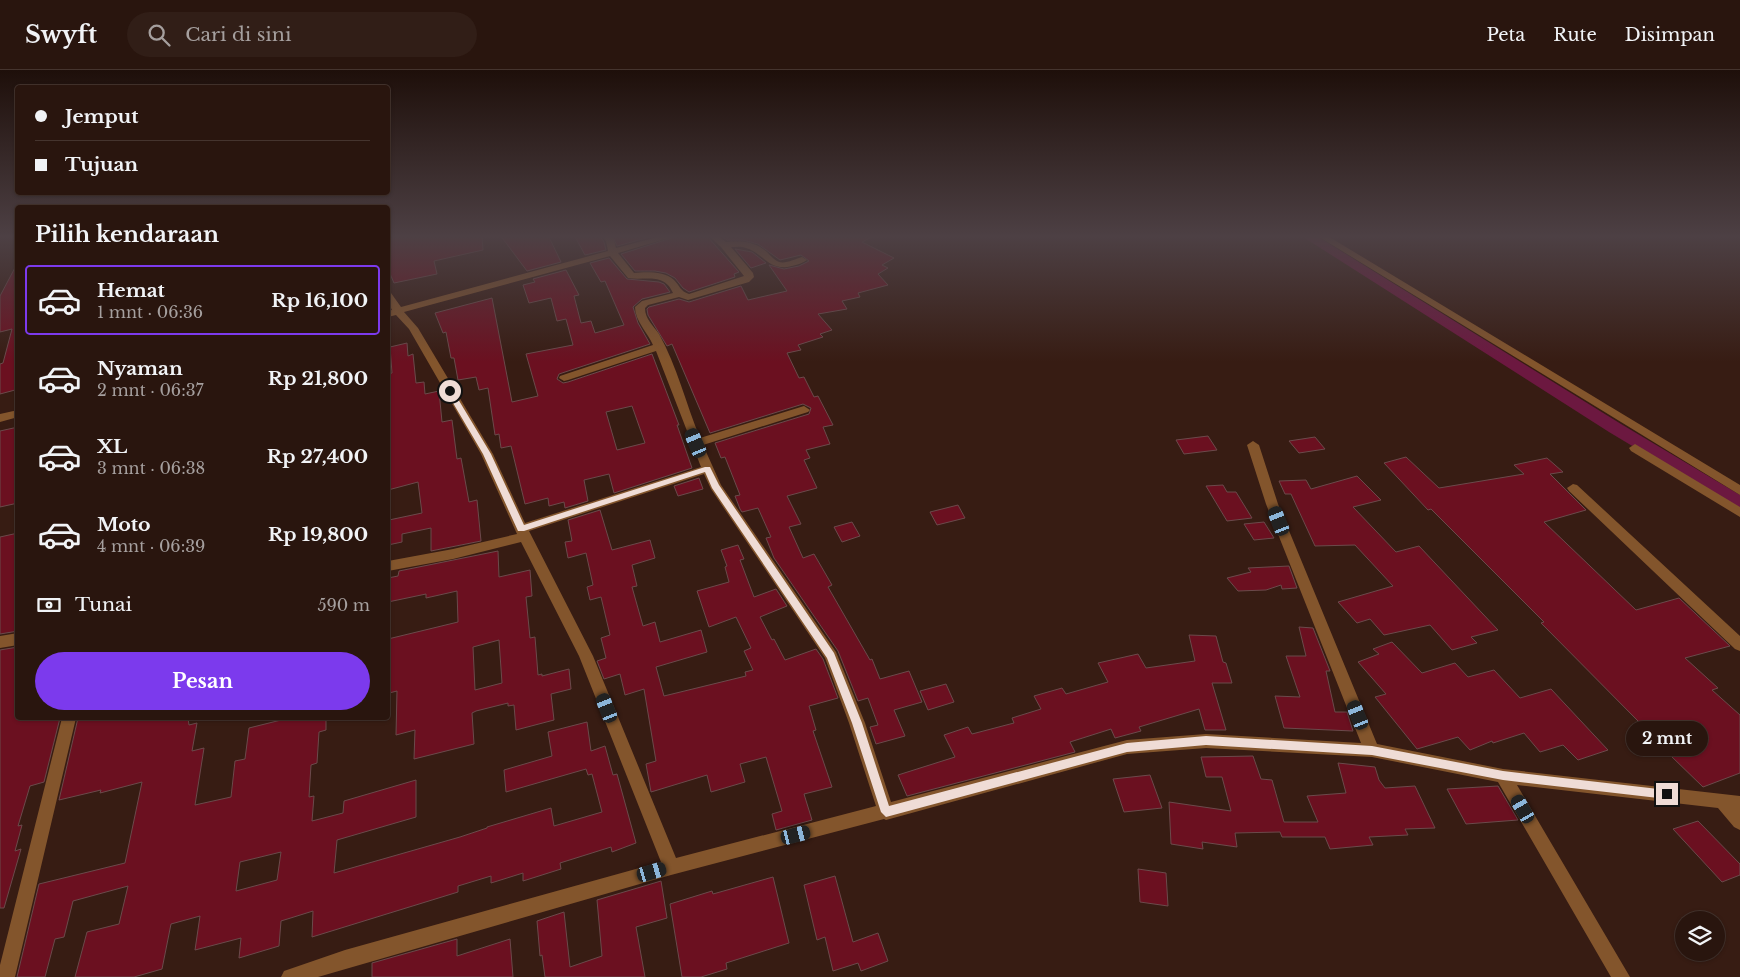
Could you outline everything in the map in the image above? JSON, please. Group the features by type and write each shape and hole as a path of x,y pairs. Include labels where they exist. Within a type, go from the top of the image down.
{"street":[{"path":"393,313 522,277"},
{"path":"664,277 674,284 678,293"},
{"path":"749,277 746,280 688,297 678,293 645,302 639,310 640,314 654,335 696,443 715,486 830,656 857,723 886,812"},
{"path":"1389,277 1740,491"},
{"path":"393,313 413,328 487,454 523,533 586,656 671,867"},
{"path":"564,378 659,347"},
{"path":"696,443 804,410"},
{"path":"0,418 15,415"},
{"path":"1253,445 1272,504 1372,750"},
{"path":"1635,448 1740,513"},
{"path":"390,566 453,554 523,533 708,469"},
{"path":"1573,488 1740,645"},
{"path":"0,642 15,640"},
{"path":"6,977 70,720"},
{"path":"290,977 355,956 671,867 886,812 1127,747 1206,741 1372,750 1503,776 1740,803"},
{"path":"1503,776 1621,977"},
{"path":"1722,801 1740,822"}],"building":[{"path":"10,277 15,277 15,390 0,394 0,364 3,363 12,329 0,332 0,296"},
{"path":"392,277 421,277 394,283"},
{"path":"539,277 570,277 579,295 574,296 581,323 591,321 595,333 624,325 605,281 601,282 598,277 626,277 664,284 670,292 642,299 633,307 638,323 650,344 559,374 557,379 563,383 568,382 652,354 679,425 677,425 692,468 614,493 609,474 584,480 588,501 565,508 564,502 549,506 548,498 525,504 511,446 501,448 499,434 495,435 488,388 479,390 476,377 458,380 446,332 443,333 435,313 492,298 512,402 538,396 526,354 573,345 566,319 557,321 551,298 529,303 523,285 535,282 533,279","holes":["632,406 645,443 617,450 606,412"]},
{"path":"674,277 734,277 689,292"},
{"path":"778,277 881,277 888,285 858,293 860,297 842,301 847,309 818,314 832,330 820,334 823,337 798,345 801,350 787,353 799,378 804,377 814,397 818,396 833,425 823,427 830,444 806,450 810,458 804,460 817,488 787,496 801,524 789,527 803,558 814,554 832,585 828,587 870,660 872,659 880,679 909,671 922,702 894,710 905,736 876,744 870,727 878,725 868,698 858,701 838,651 774,558 766,538 771,537 758,508 742,512 740,509 735,496 740,495 725,457 721,458 715,443 809,414 811,408 803,404 710,433 672,344 667,346 648,315 647,309 679,299 689,302 741,286 748,300 787,291"},
{"path":"407,343 408,356 413,354 416,383 424,382 425,394 439,391 442,422 452,420 457,459 461,458 469,502 477,500 481,541 431,551 431,528 402,534 402,542 390,545 390,520 422,513 418,482 390,489 390,374 392,373 390,347"},
{"path":"15,428 15,504 0,507 0,431"},
{"path":"1208,436 1217,450 1184,454 1176,440"},
{"path":"1315,437 1325,449 1299,453 1289,441"},
{"path":"1406,457 1439,488 1524,474 1514,465 1547,458 1563,472 1550,474 1586,510 1544,522 1636,610 1679,598 1730,646 1685,658 1718,688 1712,690 1740,715 1740,773 1703,787 1637,723 1639,722 1541,623 1544,622 1431,509 1428,510 1384,463"},
{"path":"1357,476 1381,500 1353,507 1396,552 1419,546 1498,630 1471,637 1477,643 1452,650 1430,625 1384,635 1370,619 1357,623 1338,602 1393,586 1355,545 1315,546 1291,494 1285,494 1279,481 1306,480 1311,489"},
{"path":"699,478 703,489 678,496 674,486"},
{"path":"1223,485 1227,492 1236,492 1252,518 1227,521 1206,486"},
{"path":"958,505 965,518 937,525 930,512"},
{"path":"600,510 612,550 650,540 655,558 632,565 637,586 632,587 643,626 655,622 660,642 701,630 707,652 656,667 664,696 746,676 745,672 753,670 744,651 751,648 736,617 709,627 697,591 729,582 725,567 727,566 721,550 738,545 744,559 740,560 754,597 776,589 787,606 760,617 772,640 774,639 785,660 816,649 823,659 838,698 809,706 816,730 813,731 832,787 804,794 812,820 776,830 772,814 782,811 766,757 740,764 745,782 711,792 707,775 651,792 646,764 656,761 644,689 625,695 620,674 604,679 597,661 606,658 601,638 610,635 601,597 590,600 587,587 593,585 586,553 568,558 565,542 572,541 568,520"},
{"path":"852,522 860,536 842,542 834,527"},
{"path":"1264,522 1274,538 1254,540 1244,524"},
{"path":"15,534 15,632 0,634 0,537"},
{"path":"498,551 499,577 530,570 532,596 526,597 530,638 535,637 538,675 542,674 542,676 569,669 571,689 551,694 554,720 516,730 514,705 508,706 508,703 476,711 472,713 474,744 414,759 415,730 396,735 397,691 390,693 390,639 458,622 457,591 426,598 426,594 390,602 390,578 398,576 399,571","holes":["499,640 502,683 475,690 473,647"]},
{"path":"1289,566 1297,588 1282,589 1281,585 1266,590 1238,591 1227,578 1251,572 1248,568"},
{"path":"1299,627 1313,628 1330,671 1326,671 1335,712 1347,712 1353,731 1284,728 1275,696 1300,697 1286,656 1306,656"},
{"path":"1189,635 1216,636 1223,662 1226,663 1232,683 1212,683 1226,730 1205,730 1199,709 1139,727 1141,731 1115,738 1111,729 1070,742 1075,752 907,796 898,775 955,757 944,735 968,727 972,734 1014,723 1012,718 1041,709 1034,696 1062,688 1066,694 1108,682 1098,663 1138,654 1146,668 1195,661"},
{"path":"1392,642 1422,673 1455,663 1468,677 1494,670 1520,698 1551,689 1608,750 1578,760 1563,745 1540,752 1524,733 1493,743 1492,741 1470,750 1458,737 1417,749 1375,697 1386,694 1358,662 1379,654 1373,649"},
{"path":"15,648 15,720 60,720 44,782 30,786 18,826 22,825 15,851 21,849 4,908 0,908 0,650"},
{"path":"946,684 954,702 928,710 920,691"},
{"path":"78,720 188,720 189,725 197,723 192,751 204,748 195,805 231,797 235,761 245,759 249,728 281,720 326,720 326,730 319,732 317,763 311,765 309,797 314,796 312,821 343,813 344,801 416,780 416,817 337,840 334,873 460,837 551,808 554,826 602,812 592,774 588,775 586,769 506,792 504,770 552,756 548,732 587,722 591,751 605,746 613,775 617,774 636,843 612,852 611,847 560,863 561,869 523,881 523,873 491,883 491,876 458,886 458,892 312,937 313,911 281,921 279,946 239,958 241,938 195,950 200,916 171,924 162,969 134,977 75,977 87,932 119,924 128,886 73,901 64,937 55,939 45,977 17,977 39,884 125,863 142,782 100,793 101,790 59,800","holes":["281,852 277,880 236,891 240,862"]},
{"path":"1253,756 1261,779 1272,780 1284,822 1318,822 1307,796 1346,793 1338,763 1375,767 1379,780 1385,788 1415,786 1435,828 1405,829 1408,835 1369,837 1373,845 1330,849 1325,837 1282,837 1280,832 1235,833 1237,847 1202,842 1203,849 1171,844 1169,802 1231,811 1222,777 1206,777 1201,757"},
{"path":"1150,775 1162,808 1124,812 1113,779"},
{"path":"1498,786 1518,820 1466,824 1447,789"},
{"path":"1698,821 1740,864 1740,875 1722,882 1673,829"},
{"path":"1138,869 1166,873 1168,906 1140,902"},
{"path":"835,876 853,942 878,933 888,961 861,971 858,963 833,971 825,937 817,940 804,885"},
{"path":"773,877 789,943 726,963 727,969 701,977 682,977 670,904 712,891 713,894"},
{"path":"661,881 667,918 636,927 645,977 545,977 542,955 540,956 537,921 564,912 570,967 602,956 597,900"},
{"path":"457,939 457,956 510,939 513,977 372,977 372,963"}],"waterway":[{"path":"1374,277 1615,428 1740,503"}],"route":[{"path":"450,391 487,454 521,529 708,469 715,486 830,656 857,723 886,812 1127,747 1206,741 1372,750 1503,776 1667,794"}]}
